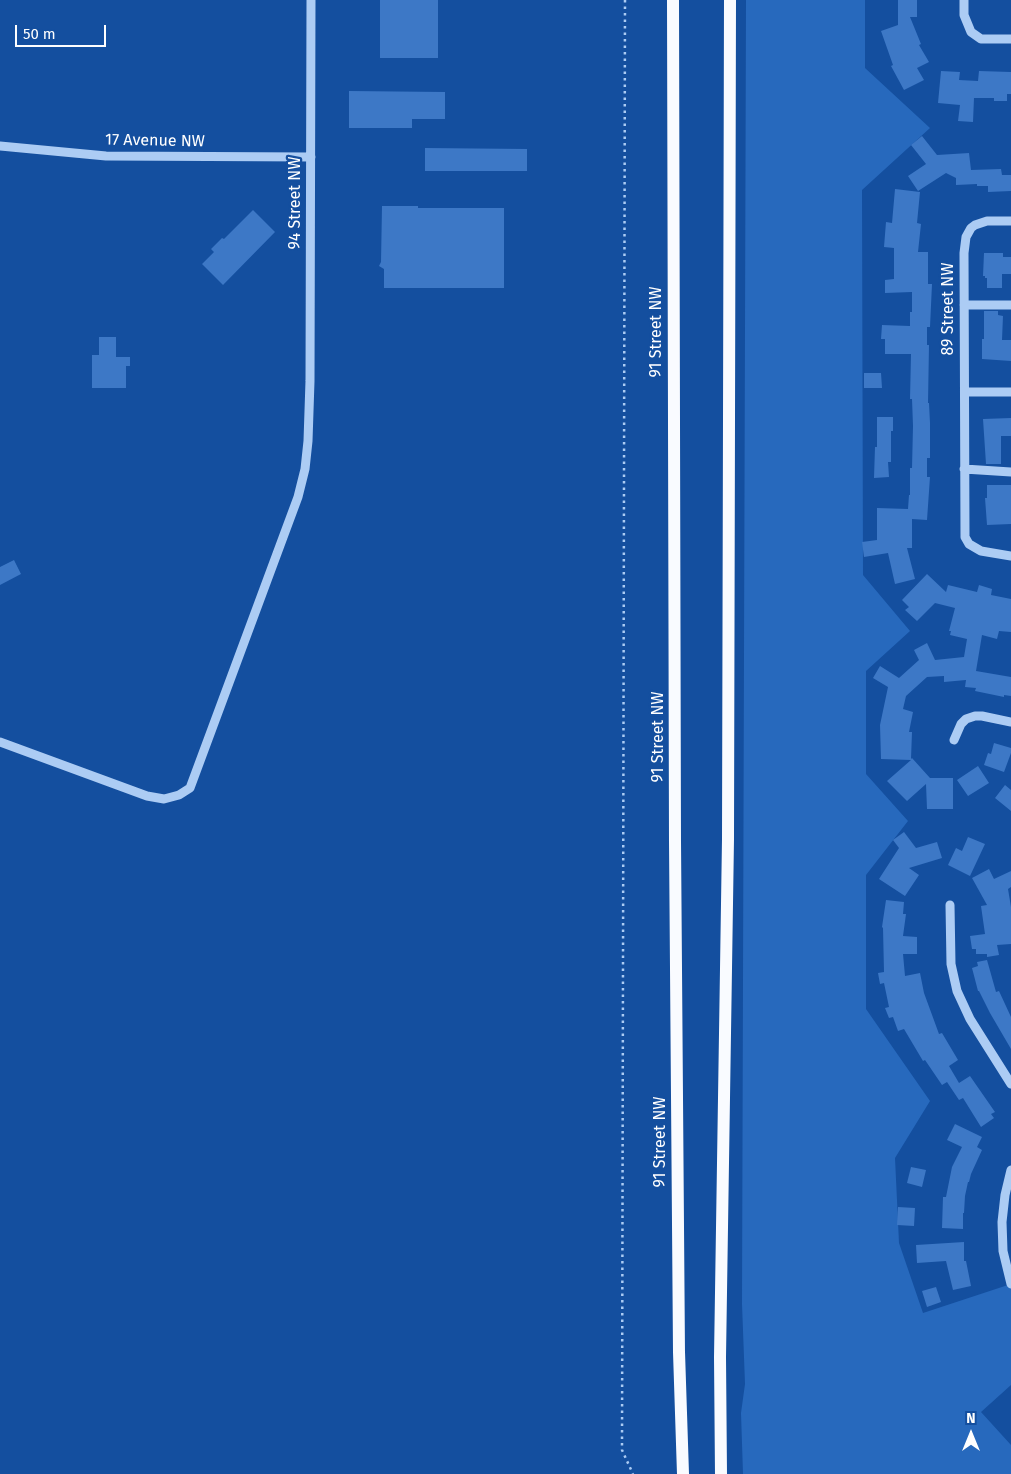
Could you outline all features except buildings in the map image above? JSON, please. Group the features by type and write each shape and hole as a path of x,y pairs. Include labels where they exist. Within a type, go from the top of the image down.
{"main road":[{"name":"91 Street NW","path":"673,0 675,851 679,1352 683,1474"},
{"path":"721,1474 720,1357 728,839 730,0"}],"street":[{"name":"94 Street NW","path":"0,742 147,796 164,799 180,795 190,788 298,497 305,469 310,406 311,0"},
{"path":"964,0 964,16 971,32 981,39 1011,39"},
{"name":"17 Avenue NW","path":"0,146 106,156 311,156"},
{"name":"89 Street NW","path":"1011,221 980,222 971,228 966,237 964,252 965,530 969,544 974,548 986,553 1011,556"},
{"path":"964,304 1011,305"},
{"path":"965,392 1011,392"},
{"path":"964,468 1011,472"},
{"path":"954,740 961,724 966,719 975,716 1011,722"},
{"path":"950,905 951,964 957,991 970,1019 1011,1084"},
{"path":"1011,1170 1005,1195 1002,1222 1003,1251 1011,1284"}],"path":[{"path":"625,0 622,1450 633,1474"}],"shaded area":[{"path":"746,0 865,0 865,68 930,128 862,190 863,575 910,631 866,671 866,774 908,821 866,875 866,1009 930,1101 895,1158 899,1243 923,1313 1011,1284 1011,1385 981,1412 1011,1445 1011,1474 743,1474 741,1413 745,1384 742,1304"}]}
